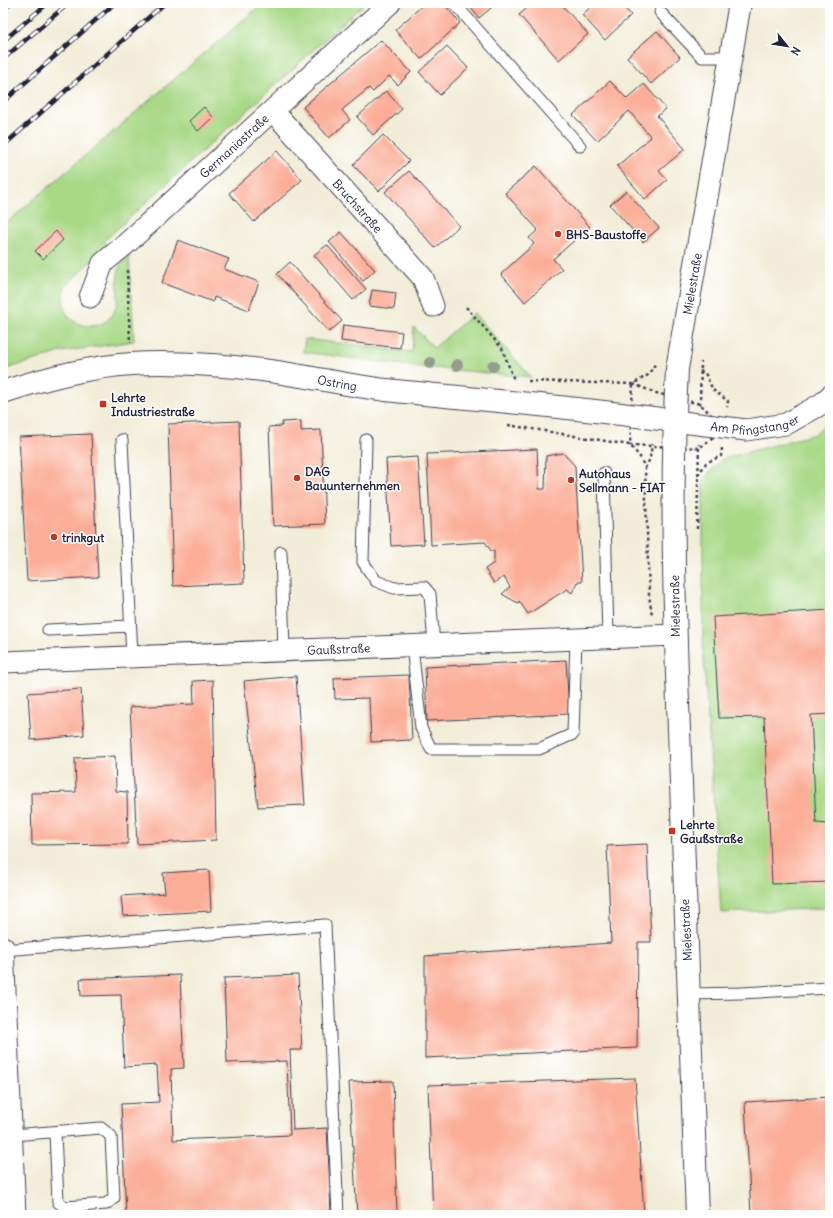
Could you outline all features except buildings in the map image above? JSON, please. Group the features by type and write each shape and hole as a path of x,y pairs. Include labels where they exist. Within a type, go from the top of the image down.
{"street":[{"name":"Germaniastraße","path":"90,297 103,264 390,3"},
{"name":"Mielestraße","path":"697,1215 690,994 685,917 675,635 673,493 674,421 677,369 740,3"},
{"name":"Bruchstraße","path":"273,110 423,278 433,306"},
{"name":"Ostring","path":"3,392 49,378 100,367 132,364 182,363 262,370 384,389 538,404 674,421"},
{"name":"Am Pfingstanger","path":"674,421 746,430 786,424 822,403 830,396"},
{"name":"Gaußstraße","path":"3,662 675,635"},
{"path":"3,948 9,1134 15,1215"}],"lane":[{"path":"454,3 580,146"},
{"path":"660,12 702,57 730,57"},
{"path":"122,440 132,657"},
{"path":"366,440 363,562 376,581 394,588 424,587 430,594 434,645"},
{"path":"604,473 608,638"},
{"path":"281,552 284,651"},
{"path":"48,630 130,626"},
{"path":"412,646 421,728 431,748 539,749 573,734 576,639"},
{"path":"3,948 325,925 338,1215"},
{"path":"690,994 830,988"},
{"path":"9,1134 101,1128 111,1136 114,1198 106,1204 65,1207 58,1202 55,1132"}],"path":[{"path":"126,244 131,347"},
{"path":"466,307 502,348 514,380"},
{"path":"504,424 630,445 640,457 645,468"}],"green space":[{"path":"263,3 365,3 104,241 108,246 65,286 63,304 67,314 72,320 85,326 93,326 107,321 116,308 119,269 129,253 134,341 61,352 3,370 3,226"},
{"path":"474,313 531,377 411,366 303,352 305,339 412,352 414,327 434,348"},
{"path":"830,421 830,908 721,913 703,647 703,479 722,459 815,434"}],"railway":[{"path":"3,10 11,3"},
{"path":"3,41 48,3"},
{"path":"3,59 69,3"},
{"path":"3,102 115,3"},
{"path":"3,146 165,3"}],"place":[{"name":"BHS-Baustoffe","path":"558,234"},
{"name":"Lehrte Industriestraße","path":"103,404"},
{"name":"DAG Bauunternehmen","path":"297,478"},
{"name":"Autohaus Sellmann - FIAT","path":"571,480"},
{"name":"trinkgut","path":"54,537"},
{"name":"Lehrte Gaußstraße","path":"672,831"}]}
